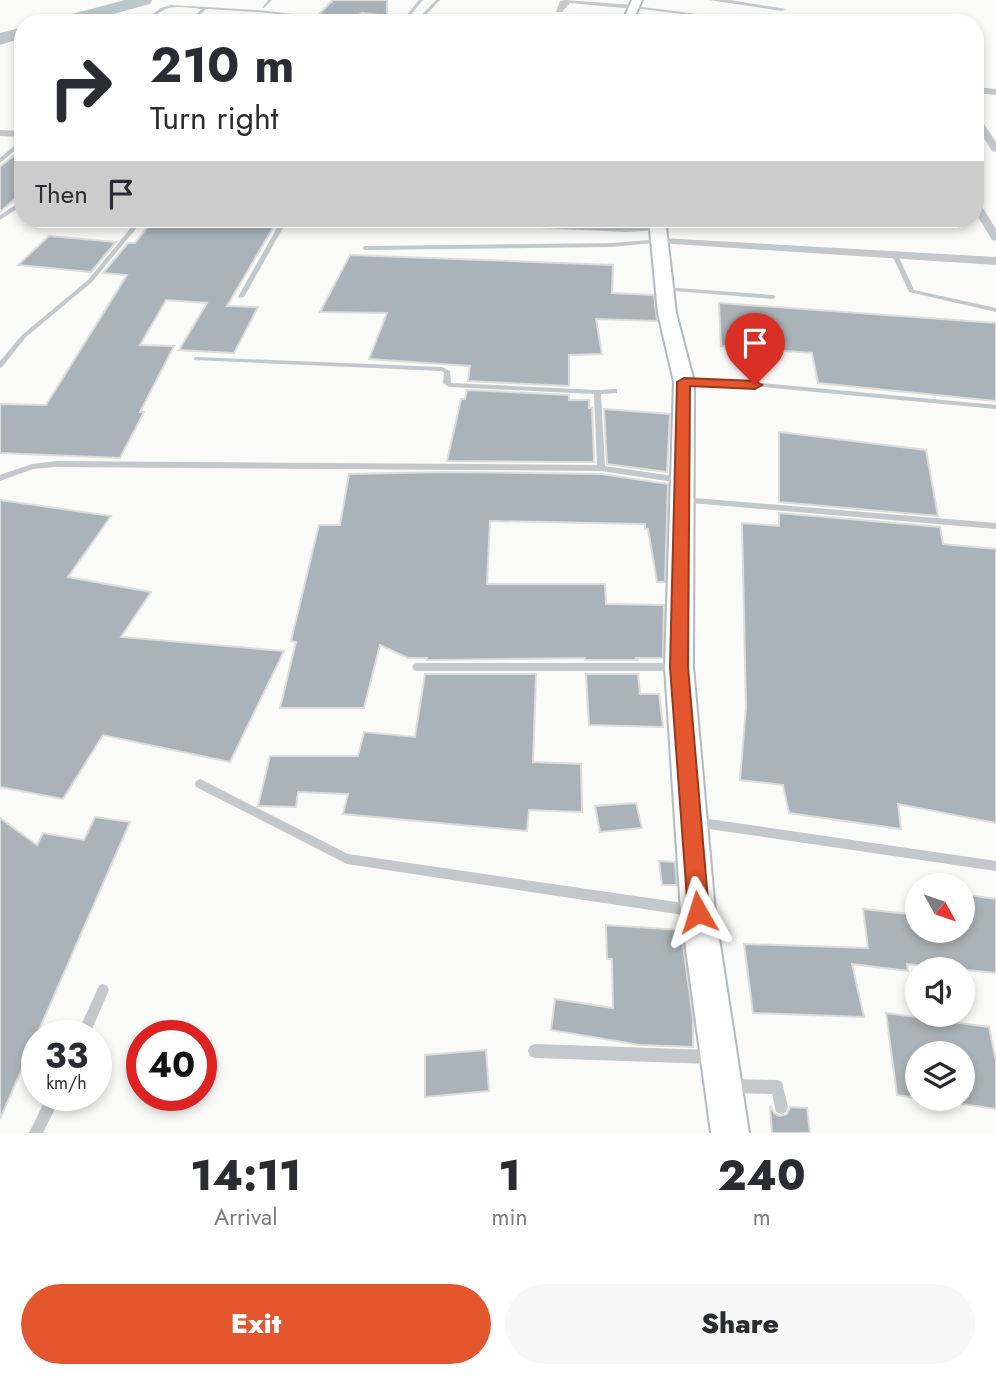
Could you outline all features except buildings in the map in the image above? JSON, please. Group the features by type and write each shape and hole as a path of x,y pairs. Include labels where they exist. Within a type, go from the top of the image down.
{"street":[{"path":"713,0 782,9"},
{"path":"559,10 563,3 569,1 635,4"},
{"path":"984,131 996,149"},
{"path":"984,218 996,238"},
{"path":"730,1133 698,912 690,822 679,667 680,490 684,382 676,359 664,289 659,229 895,255 996,261"}],"lane":[{"path":"270,0 263,7 334,14"},
{"path":"425,14 438,0"},
{"path":"635,4 696,14"},
{"path":"156,14 166,7 281,14"},
{"path":"198,14 205,8"},
{"path":"0,161 14,149"},
{"path":"0,366 24,336 90,281 134,228"},
{"path":"241,297 280,228"},
{"path":"578,228 659,229"},
{"path":"365,248 612,245 659,229"},
{"path":"895,255 911,291 996,310"},
{"path":"664,289 773,297"},
{"path":"196,359 442,369 447,371 449,385 614,391"},
{"path":"684,382 729,382 996,407"},
{"path":"597,392 601,468"},
{"path":"0,478 32,467 56,464 601,468 680,490 996,526"},
{"path":"417,667 679,667"},
{"path":"200,784 347,859 698,912"},
{"path":"690,822 996,866"},
{"path":"89,1020 103,990"},
{"path":"535,1051 720,1057"},
{"path":"723,1086 777,1087 781,1107"},
{"path":"36,1133 47,1111"}],"waterway":[{"path":"92,14 144,0"},
{"path":"0,39 14,35"}],"route":[{"path":"698,912 679,667 680,480 684,382 755,385"}]}
